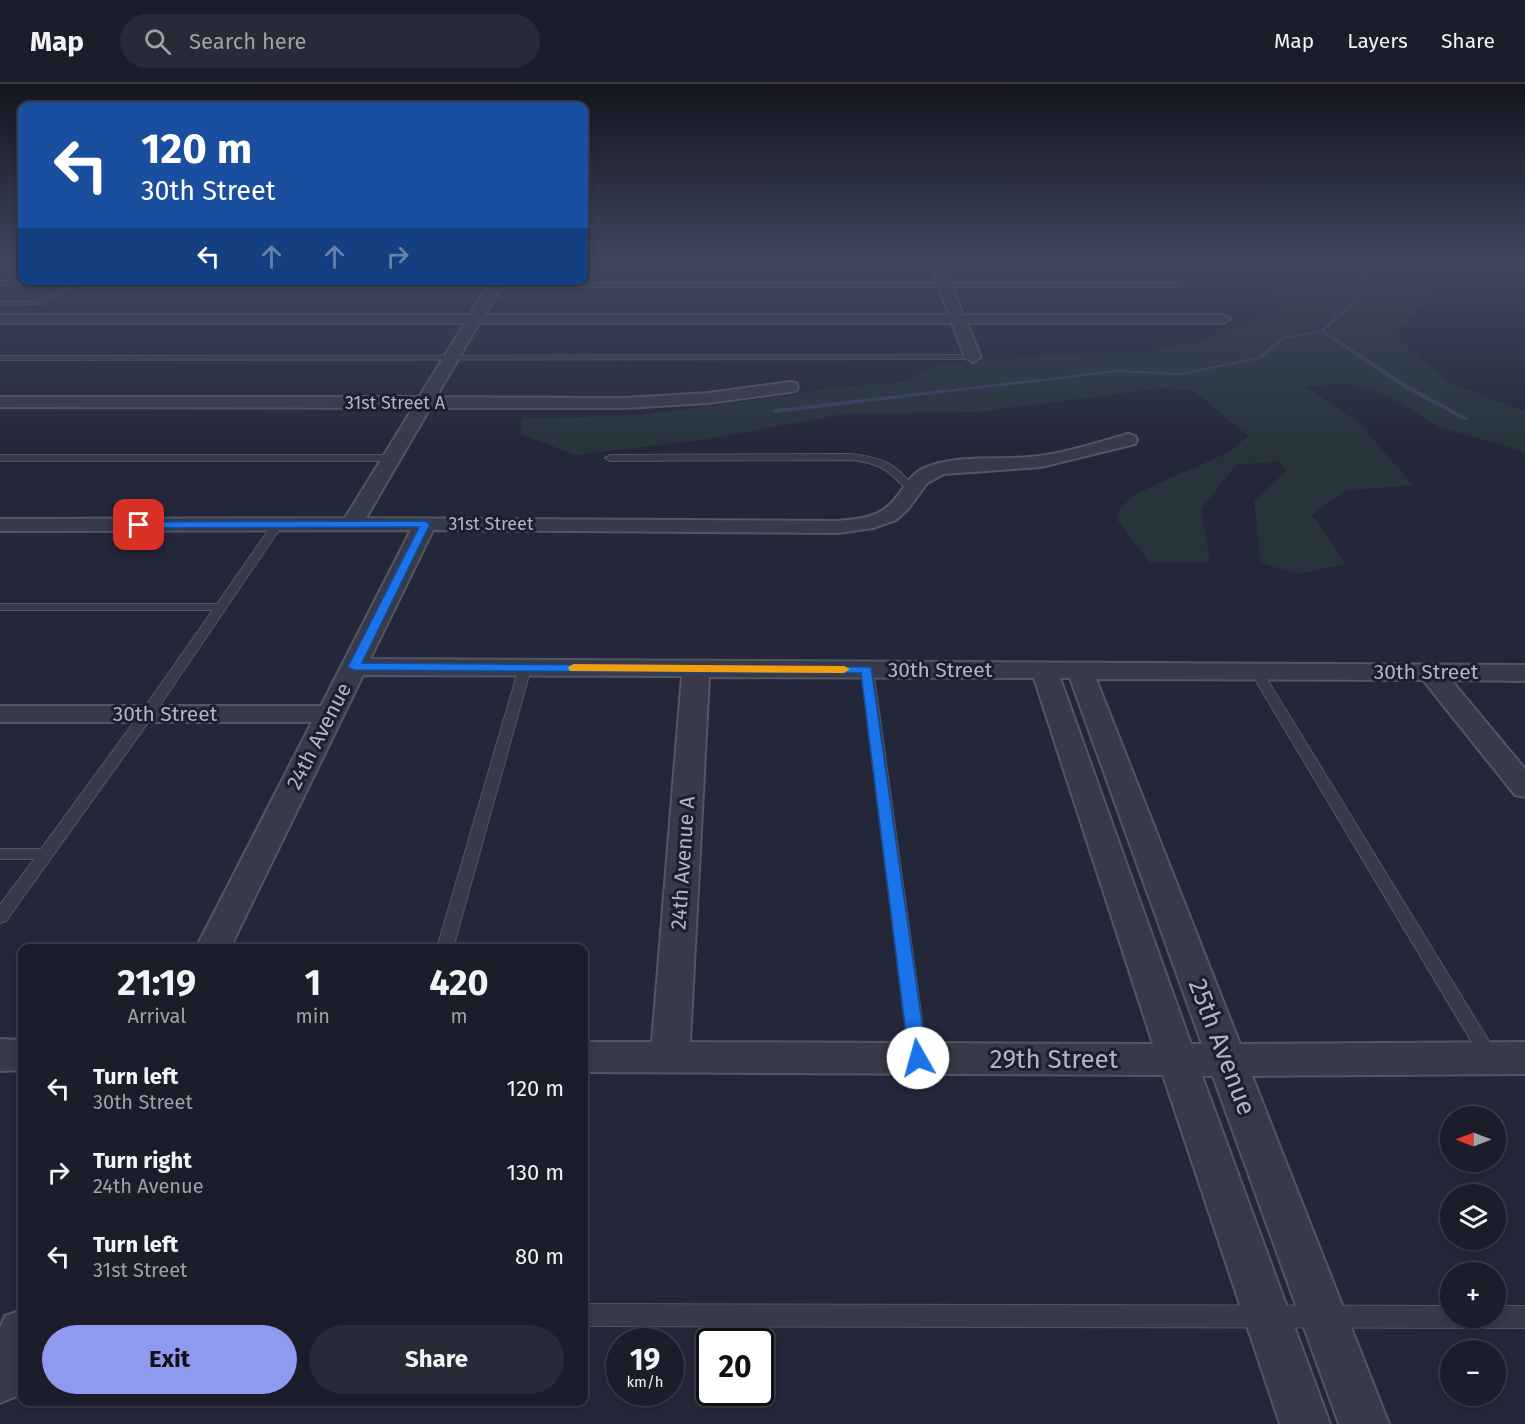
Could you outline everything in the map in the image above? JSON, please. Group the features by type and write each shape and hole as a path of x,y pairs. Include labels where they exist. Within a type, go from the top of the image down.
{"street":[{"path":"352,524 471,325"},
{"path":"959,325 973,357"},
{"name":"31st Street A","path":"0,402 665,401 790,387"},
{"name":"31st Street","path":"0,525 425,524 838,527 873,522 890,516 928,473 953,467 1032,463 1128,440"},
{"name":"24th Avenue","path":"215,944 425,524"},
{"name":"30th Street","path":"354,667 1525,673"},
{"name":"24th Avenue A","path":"670,1057 696,669"},
{"name":"25th Avenue","path":"1044,670 1305,1424"},
{"name":"25th Avenue","path":"1080,670 1364,1424"},
{"path":"1430,672 1525,788"},
{"name":"30th Street","path":"0,714 330,714"},
{"path":"0,1055 18,1055"},
{"name":"29th Street","path":"588,1057 1226,1060 1507,1058"},
{"path":"0,1379 18,1341"}],"lane":[{"path":"0,358 973,357"},
{"path":"610,458 851,457 874,459 891,467 912,489"},
{"path":"0,458 393,458"},
{"path":"0,917 147,714 278,524"},
{"path":"0,607 221,607"},
{"path":"446,944 525,668"},
{"path":"867,669 918,1058"},
{"path":"1256,671 1507,1058"},
{"path":"0,854 45,854"},
{"path":"588,1315 1525,1317"}],"shaded area":[{"path":"1242,325 1405,325 1394,337 1452,384 1525,411 1525,452 1439,427 1392,398 1347,383 1306,387 1359,423 1413,485 1344,491 1312,515 1346,564 1298,574 1261,563 1254,502 1285,472 1280,461 1236,465 1201,509 1210,562 1149,562 1115,517 1131,496 1229,452 1248,436 1194,391 1165,388 976,412 843,414 709,439 575,455 521,434 522,419 640,415 786,396 827,388 901,382 935,366 1038,356 1162,350 1209,339"}],"waterway":[{"path":"1322,331 1329,325"},
{"path":"775,411 1119,371 1180,374 1259,358 1284,338 1322,331"},
{"path":"1322,331 1405,386 1466,419"}],"slow traffic":[{"path":"574,668 844,669"}],"route":[{"path":"139,525 425,524 354,667 867,669 918,1058"}]}
